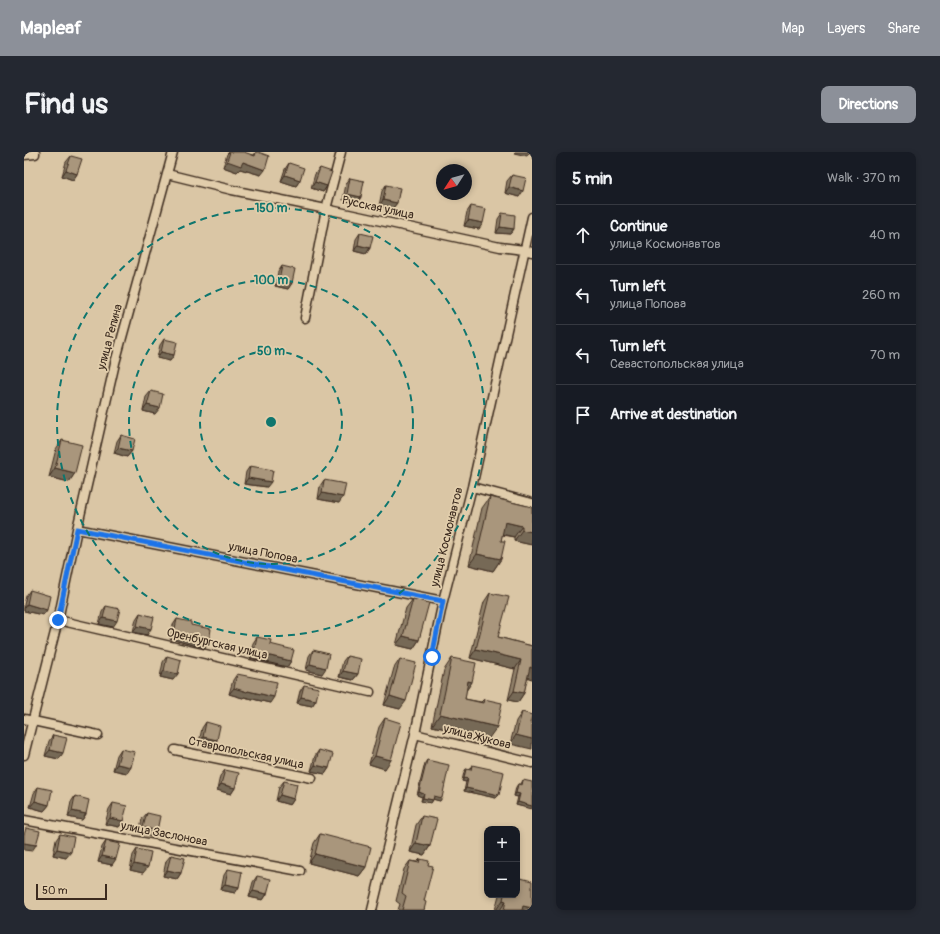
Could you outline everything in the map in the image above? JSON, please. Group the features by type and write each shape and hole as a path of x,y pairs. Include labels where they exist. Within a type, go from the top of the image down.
{"street":[{"name":"улица Репина","path":"24,755 58,620 77,529 115,364 172,152"},
{"path":"167,174 232,190 326,209 341,152"},
{"path":"24,155 35,153"},
{"name":"Русская улица","path":"305,318 326,209 500,247 528,251"},
{"name":"улица Космонавтов","path":"372,910 415,734 443,601 472,487 528,251 532,217"},
{"path":"472,487 532,503"},
{"name":"улица Попова","path":"77,529 443,601"},
{"name":"Оренбургская улица","path":"58,620 370,692"},
{"path":"24,719 32,722 98,735"},
{"name":"улица Жукова","path":"415,734 532,763"},
{"name":"Ставропольская улица","path":"176,750 312,778"},
{"name":"улица Заслонова","path":"24,820 300,871"}],"building":[{"path":"230,152 244,152 255,156 256,152 258,152 269,156 265,170 243,162 241,166 227,161"},
{"path":"71,156 82,159 77,174 66,170"},
{"path":"289,163 304,168 300,180 285,175"},
{"path":"320,168 332,172 327,186 315,182"},
{"path":"512,175 526,178 523,191 509,187"},
{"path":"350,178 364,181 361,197 347,194"},
{"path":"386,185 400,188 397,203 383,200"},
{"path":"471,206 486,209 483,223 468,220"},
{"path":"502,213 515,215 514,229 500,227"},
{"path":"360,233 373,236 370,248 358,245"},
{"path":"282,266 295,269 292,283 279,280"},
{"path":"164,339 177,342 174,355 161,352"},
{"path":"151,391 163,394 160,408 147,405"},
{"path":"121,435 135,439 132,451 118,448"},
{"path":"62,440 82,445 75,473 55,468"},
{"path":"250,466 273,470 271,482 248,478"},
{"path":"324,480 346,484 343,497 322,493"},
{"path":"490,497 532,507 532,532 522,530 522,526 505,522 501,541 505,541 501,559 477,554"},
{"path":"30,590 50,596 47,610 27,604"},
{"path":"490,593 509,597 498,637 532,646 532,668 530,667 524,693 514,691 521,660 476,649"},
{"path":"413,599 429,603 419,640 403,636"},
{"path":"106,606 120,609 117,621 103,618"},
{"path":"140,613 154,617 151,629 137,626"},
{"path":"177,619 191,622 191,625 211,629 209,642 174,633"},
{"path":"257,637 271,640 270,644 294,650 291,661 254,652"},
{"path":"313,650 329,654 326,668 310,664"},
{"path":"167,656 181,660 178,674 164,671"},
{"path":"347,656 361,659 358,674 343,671"},
{"path":"452,658 476,663 472,682 468,681 465,699 483,703 484,699 502,703 497,727 440,714"},
{"path":"400,659 416,663 406,701 390,696"},
{"path":"237,674 277,682 274,697 234,688"},
{"path":"304,685 319,688 316,700 301,697"},
{"path":"522,712 532,715 530,723 532,724 532,739 516,735"},
{"path":"385,718 401,723 391,760 375,756"},
{"path":"206,722 220,726 217,740 203,737"},
{"path":"53,735 67,738 63,753 50,750"},
{"path":"121,749 135,752 131,767 117,764"},
{"path":"319,750 333,754 329,768 315,765"},
{"path":"427,760 449,765 442,798 434,796 433,800 423,798 424,794 419,792"},
{"path":"472,765 504,772 499,795 466,788 468,779 464,778 466,769 471,770"},
{"path":"225,770 239,773 235,788 221,784"},
{"path":"523,780 532,782 532,806 518,802 520,794 516,793 518,784 522,785"},
{"path":"284,781 297,784 294,799 280,795"},
{"path":"38,787 52,790 49,805 35,801"},
{"path":"75,796 89,800 86,814 72,811"},
{"path":"113,803 127,806 123,821 110,818"},
{"path":"147,813 160,816 157,831 143,827"},
{"path":"422,816 437,819 430,846 416,843"},
{"path":"26,828 40,831 36,845 24,843"},
{"path":"60,834 74,837 71,852 57,849"},
{"path":"320,834 371,847 366,867 315,854"},
{"path":"106,841 120,844 116,859 102,856"},
{"path":"137,849 151,852 148,867 134,864"},
{"path":"171,855 185,858 181,873 167,870"},
{"path":"420,859 429,861 428,865 433,866 424,901 426,902 424,910 402,910 406,896 402,893 410,861 419,863"},
{"path":"228,869 242,872 239,887 225,884"},
{"path":"257,876 271,879 267,894 253,891"},
{"path":"520,878 532,881 532,908 523,906 522,910 504,910 506,901 503,900 503,898 520,898"}],"route":[{"path":"58,620 77,529 443,601 432,657"}]}
